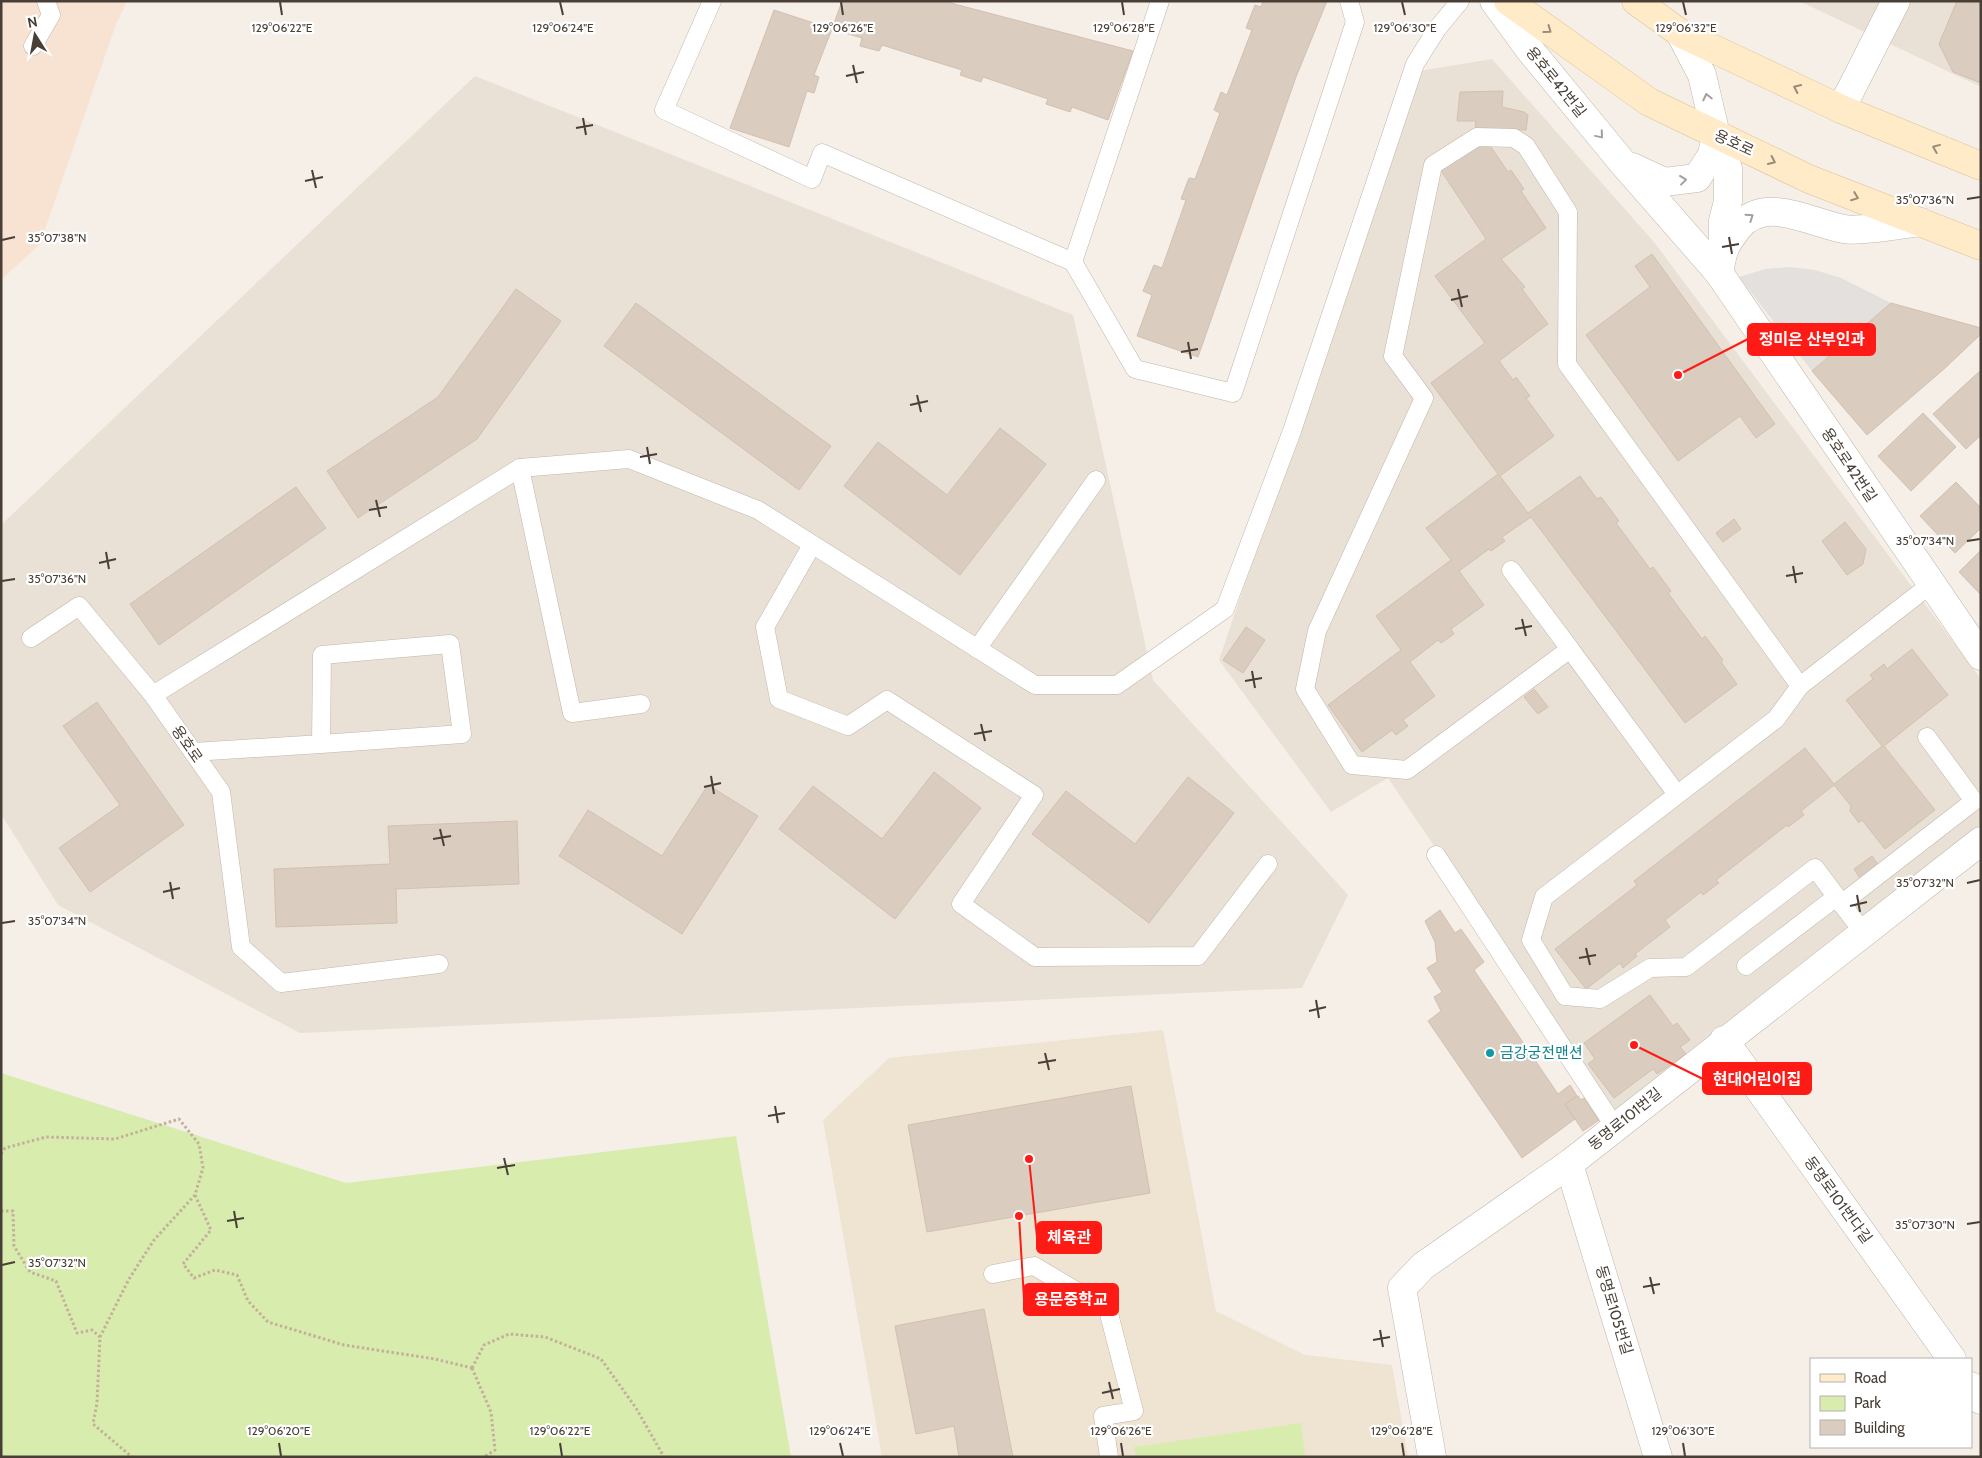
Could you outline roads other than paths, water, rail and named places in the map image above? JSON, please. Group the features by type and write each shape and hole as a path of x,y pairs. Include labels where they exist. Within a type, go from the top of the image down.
{"main road":[{"name":"용호로","path":"1508,1 1649,102 1810,179 1981,246"},
{"path":"1636,1 1680,33 1841,109 1981,166"}],"street":[{"name":"용호로42번길","path":"1494,1 1528,49 1622,162 1721,260 1930,585 1981,656"},
{"path":"1841,109 1896,1"},
{"name":"용호로42번길","path":"1680,33 1702,76 1716,135 1728,169 1728,201 1723,221 1721,260"},
{"name":"용호로42번길","path":"1622,162 1664,182 1697,178 1712,155 1716,135"},
{"path":"1721,260 1745,218 1760,211 1798,215 1846,230 1920,222"},
{"name":"동명로101번길","path":"1432,1457 1402,1288 1423,1266 1570,1164 1724,1040 1981,840"},
{"name":"동명로101번다길","path":"1724,1040 1951,1358"},
{"name":"동명로105번길","path":"1570,1164 1658,1457"},
{"path":"1972,1387 1981,1400"}],"lane":[{"path":"33,46 51,15 46,1"},
{"path":"712,1 664,110 812,179 822,153 1073,262 1135,369 1233,393 1355,22 1349,1"},
{"path":"1073,262 1160,1"},
{"path":"152,695 520,468 629,459 758,510 1035,685 1117,685 1225,608 1292,431 1415,64 1437,29 1460,1"},
{"path":"1570,649 1408,770 1352,765 1305,689 1317,631 1424,398 1393,356 1433,165 1478,137 1514,138 1526,146 1568,212 1567,364 1800,686"},
{"path":"520,468 572,713 641,704"},
{"path":"977,649 1096,480"},
{"path":"812,545 765,627 779,699 848,726 887,700 1034,795 961,904 1034,957 1198,956 1268,864"},
{"path":"1511,570 1676,793"},
{"path":"1863,932 1815,868 1686,967 1650,968 1600,999 1564,996 1530,940 1544,896 1676,793 1776,719 1800,686 1930,585"},
{"name":"용호로","path":"31,638 79,606 152,695 221,792 241,947 281,983 439,964"},
{"path":"193,752 321,744 462,734 450,644 322,655 321,744"},
{"path":"1746,966 1974,801 1927,737"},
{"path":"1436,855 1615,1128"},
{"path":"993,1274 1034,1266 1108,1310 1134,1411 1103,1416 1109,1457"}],"place":[{"name":"정미은 산부인과","path":"1678,375"},
{"name":"현대어린이집","path":"1634,1045"},
{"name":"금강궁전맨션","path":"1490,1053"},
{"name":"체육관","path":"1029,1159"},
{"name":"용문중학교","path":"1019,1216"}]}
